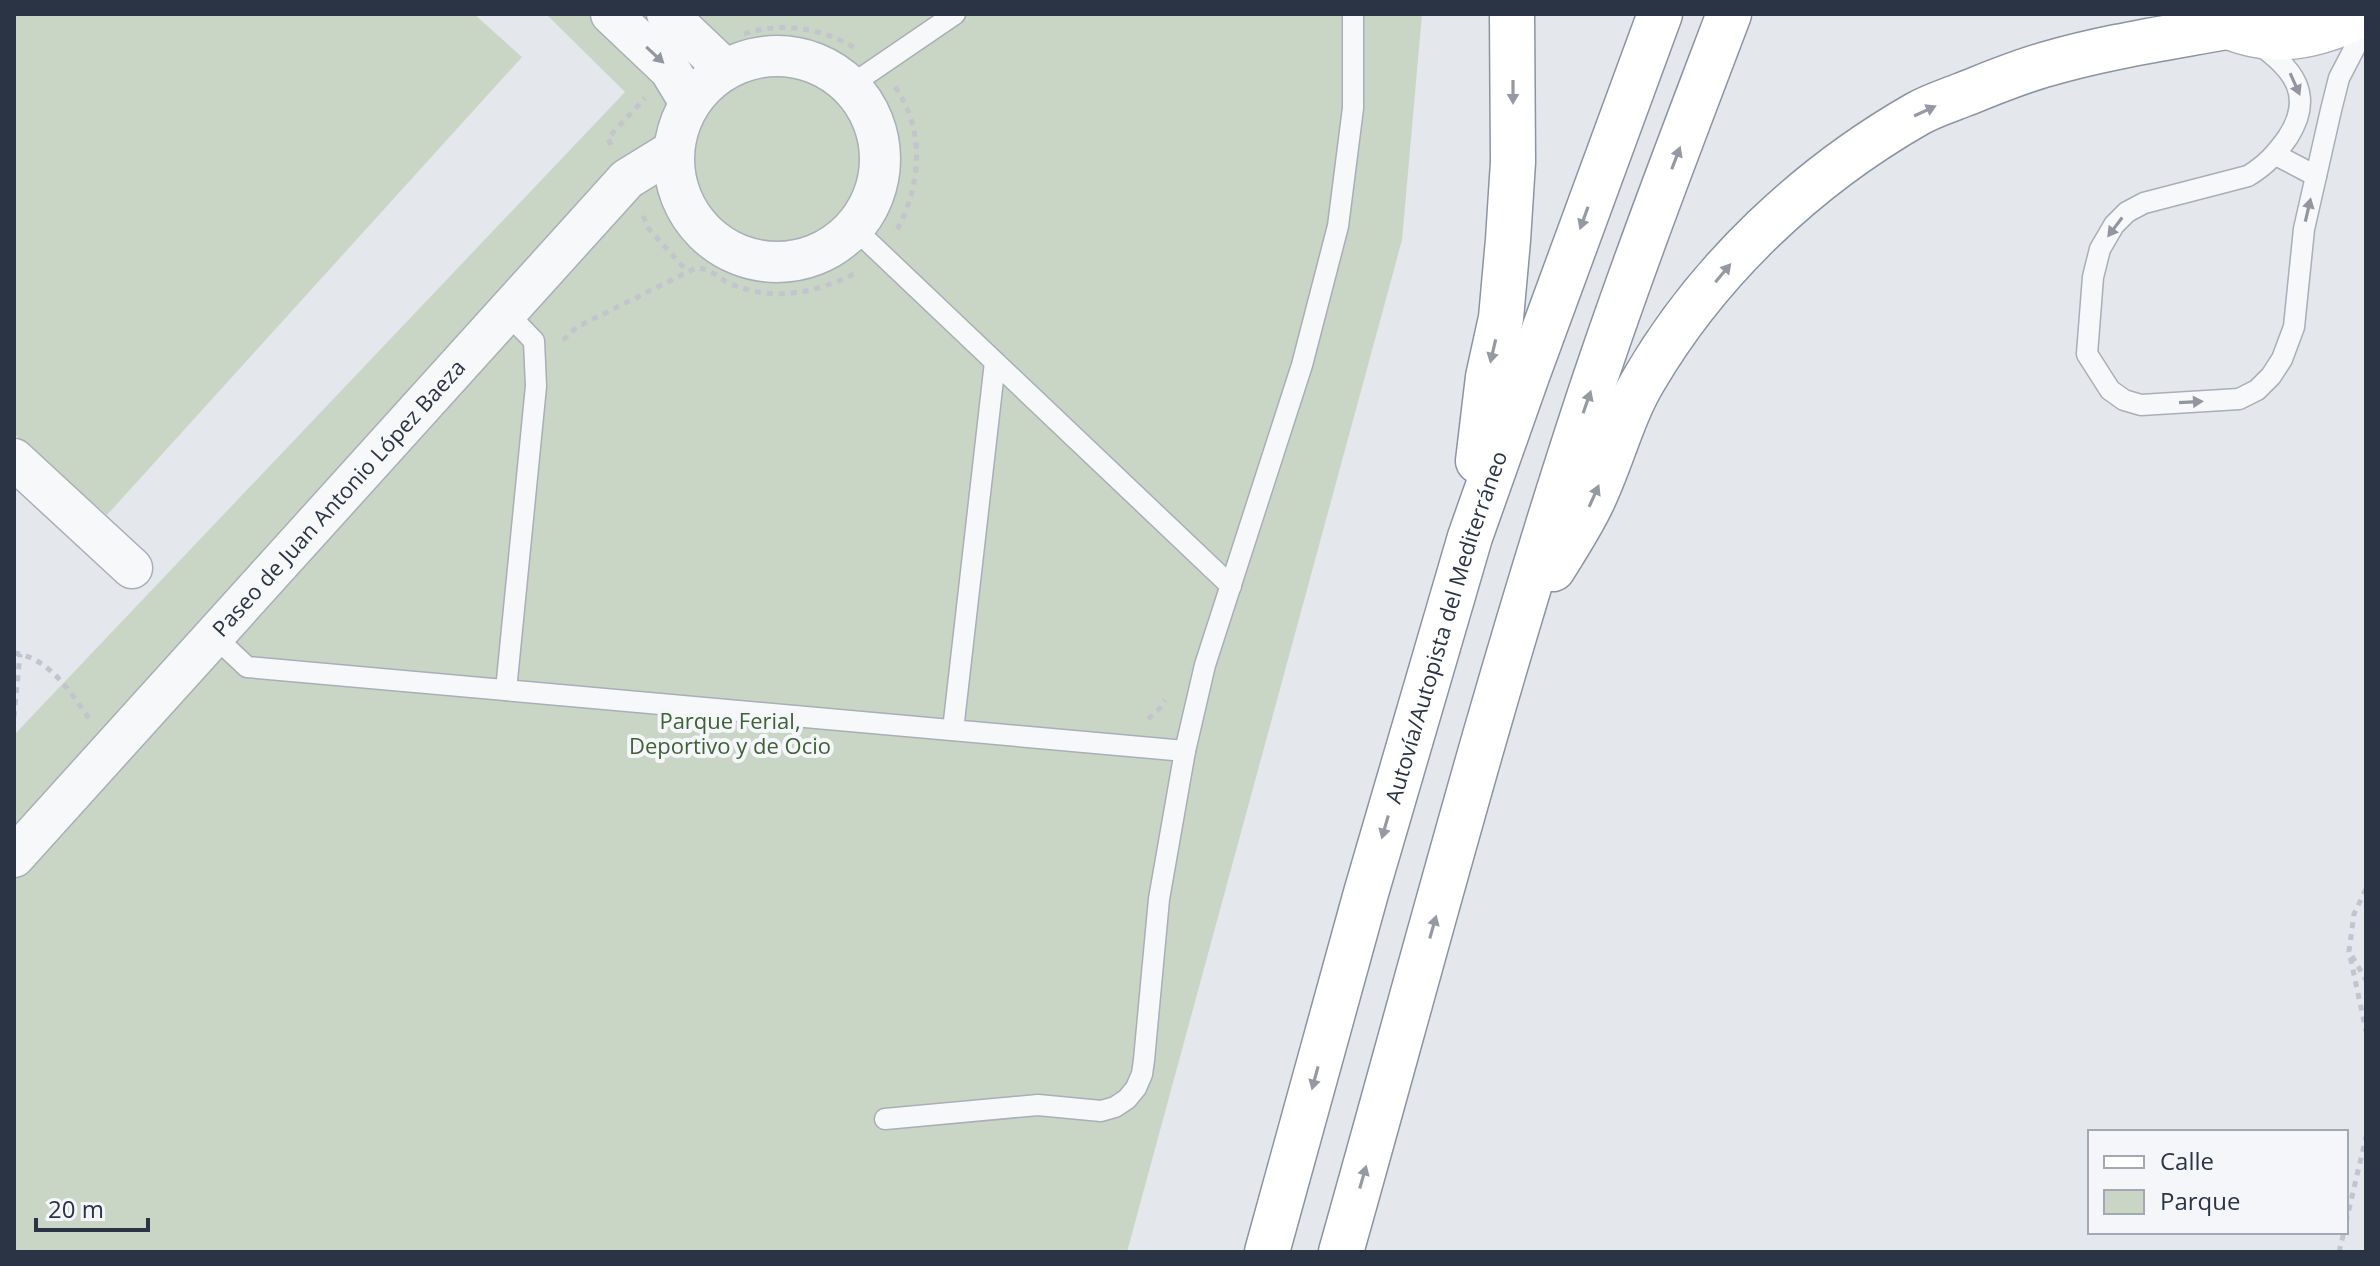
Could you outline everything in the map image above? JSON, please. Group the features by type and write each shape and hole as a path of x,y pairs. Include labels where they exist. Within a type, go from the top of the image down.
{"main road":[{"path":"1470,537 1488,377 1501,318 1508,240 1513,162 1512,14"},
{"name":"Autovía/Autopista del Mediterráneo","path":"1267,1252 1370,878 1470,537 1660,14"},
{"path":"1341,1252 1514,637 1584,411 1729,14"},
{"path":"1514,637 1590,506 1642,382 1663,347 1738,255 1794,201 1853,155 1919,113 2046,64 2223,24 2261,36 2298,37 2334,29 2363,14"}],"street":[{"path":"611,14 670,70 690,103"},
{"path":"667,14 729,53 746,60 768,55 791,56 865,76 870,113 880,145 877,189 868,210 867,241 837,244 816,255 793,261 770,262 747,258 725,249 707,235 692,217 681,197 675,174 674,150 679,126 690,103 729,53"},
{"name":"Paseo de Juan Antonio López Baeza","path":"14,857 627,179 674,150"},
{"path":"14,459 132,568"}],"lane":[{"path":"865,76 955,14"},
{"path":"885,1119 1038,1105 1101,1111 1127,1099 1142,1074 1159,899 1185,751 1205,665 1302,365 1338,226 1353,108 1353,14"},
{"path":"2223,24 2280,60 2301,94 2300,110 2295,126 2276,155 2263,167 2248,176 2144,203 2127,212 2114,225 2100,249 2093,277 2087,354 2110,390 2124,400 2141,405 2239,399 2257,390 2282,359 2294,327 2304,229 2339,78 2366,26"},
{"path":"2276,155 2316,176"},
{"path":"867,241 1231,586"},
{"path":"506,312 534,341 536,386 506,690"},
{"path":"953,730 995,362"},
{"path":"214,636 247,667 1185,751"}],"path":[{"path":"559,345 577,327 696,268 712,271 726,282 752,291 780,295 807,292 834,284 859,271 867,241 897,231 909,205 916,178 917,150 912,123 902,97 865,76 865,54 815,30 787,27 760,29 729,53"},
{"path":"14,717 17,654 47,668 64,682 110,750"},
{"path":"1135,725 1149,719 1167,695"},
{"path":"2366,889 2354,914 2349,951 2366,1031"},
{"path":"2349,951 2366,980"},
{"path":"2348,1214 2366,1137"}],"green space":[{"path":"14,14 474,14 522,57 107,515 14,434"},
{"name":"Parque Ferial, Deportivo y de Ocio","path":"546,14 1422,14 1402,240 1127,1252 14,1252 14,735 625,92"}]}
